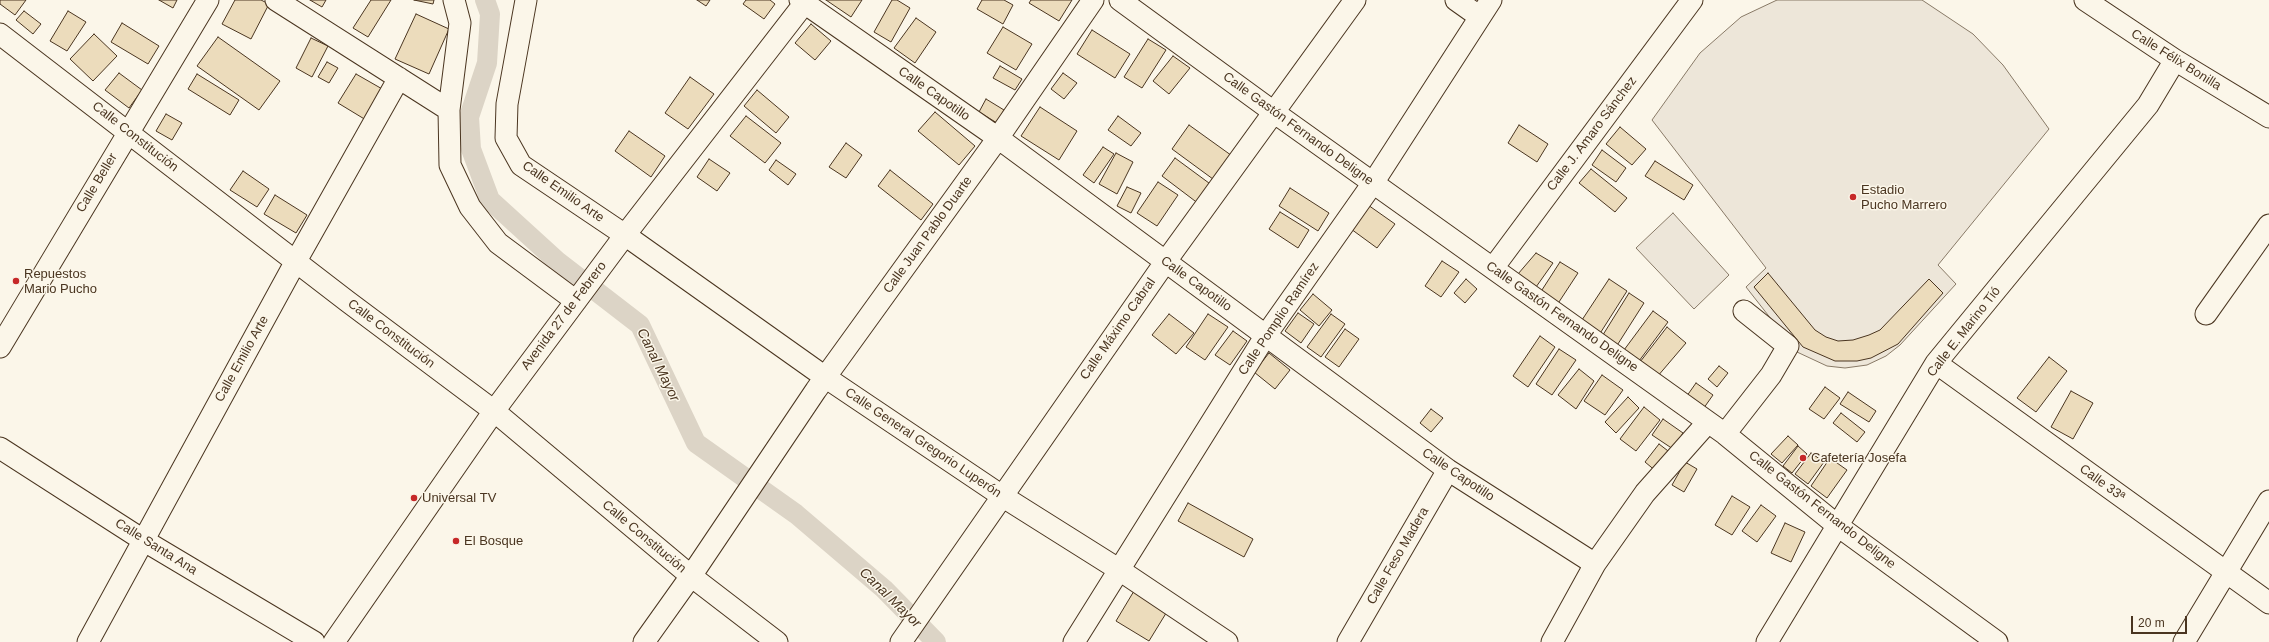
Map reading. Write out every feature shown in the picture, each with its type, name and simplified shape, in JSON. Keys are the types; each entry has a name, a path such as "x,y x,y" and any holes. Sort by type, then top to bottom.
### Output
{"street":[{"name":"Calle Beller","path":"0,347 128,131 208,0"},
{"path":"276,0 449,110"},
{"path":"454,0 460,23 449,110 450,165 470,207 498,243 578,298"},
{"name":"Calle Emilio Arte","path":"526,0 507,104 506,138 521,165 625,235"},
{"name":"Calle Juan Pablo Duarte","path":"691,576 825,377 998,138 1093,0"},
{"name":"Calle Gastón Fernando Deligne","path":"1120,0 1275,113 1725,434 1971,634 1997,642"},
{"name":"Calle Máximo Cabral","path":"904,638 1166,261 1275,113 1355,0"},
{"path":"1456,0 1485,8"},
{"name":"Calle J. Amaro Sánchez","path":"1493,268 1692,0"},
{"name":"Calle Félix Bonilla","path":"2085,0 2175,60 2269,118"},
{"name":"Avenida 27 de Febrero","path":"334,642 494,411 625,235 804,1"},
{"name":"Calle Capotillo","path":"804,1 998,138 1448,470 1595,564"},
{"name":"Calle Pomplio Ramírez","path":"1074,642 1118,569 1266,335 1373,183 1485,8"},
{"name":"Calle Constitución","path":"0,34 494,411 691,576 777,642"},
{"name":"Calle E. Marino Tió","path":"1767,642 1936,363 2148,105 2175,60"},
{"name":"Calle Emilio Arte","path":"88,642 296,261 400,78"},
{"path":"2206,314 2269,225"},
{"name":"Calle General Gregorio Luperón","path":"625,235 825,377 1002,496 1118,569 1227,642"},
{"path":"1725,434 1771,375 1788,346 1744,311"},
{"name":"Calle 33ª","path":"1936,363 2269,603"},
{"path":"1552,642 1595,564 1644,493 1708,422"},
{"name":"Calle Santa Ana","path":"0,448 143,540 314,642"},
{"name":"Calle Feso Madera","path":"1348,642 1448,470"},
{"path":"2184,642 2227,574 2269,501"},
{"path":"644,642 691,576"}],"shaded area":[{"name":"Estadio Pucho Marrero","path":"1777,0 1922,0 1973,34 2003,65 2049,129 1938,265 1956,284 1900,345 1886,356 1867,365 1845,368 1827,366 1797,352 1746,287 1766,268 1652,120 1700,53 1741,17"},
{"path":"1673,213 1729,275 1694,309 1636,248"}],"building":[{"path":"0,0 26,0 15,15 0,4"},
{"path":"159,0 177,0 173,8"},
{"path":"235,0 261,0 269,4 251,39 222,24"},
{"path":"310,0 326,0 322,7"},
{"path":"371,0 391,0 368,37 353,28"},
{"path":"414,0 434,0 433,4"},
{"path":"697,0 710,0 706,6"},
{"path":"746,0 770,0 775,4 764,19 743,4"},
{"path":"826,0 862,0 851,17"},
{"path":"892,0 897,0 910,8 891,42 874,32"},
{"path":"982,0 1004,0 1013,5 1003,24 977,9"},
{"path":"1031,0 1072,0 1059,21 1029,3"},
{"path":"24,11 41,24 33,34 16,20"},
{"path":"68,11 86,22 67,51 50,41"},
{"path":"416,14 449,29 429,74 395,59"},
{"path":"916,18 936,32 915,63 894,48"},
{"path":"122,23 159,46 148,64 111,42"},
{"path":"811,24 831,41 815,60 795,43"},
{"path":"1003,27 1032,44 1016,70 987,53"},
{"path":"1092,30 1130,54 1115,78 1077,54"},
{"path":"94,34 117,56 93,81 70,59"},
{"path":"218,37 280,81 259,110 197,66"},
{"path":"311,38 328,46 312,77 296,68"},
{"path":"1148,39 1166,50 1142,88 1124,77"},
{"path":"1173,56 1190,68 1169,94 1153,81"},
{"path":"327,62 338,68 329,83 318,77"},
{"path":"1000,66 1022,79 1015,90 993,78"},
{"path":"119,73 142,90 129,108 105,90"},
{"path":"1063,73 1077,83 1064,99 1051,89"},
{"path":"197,74 239,100 230,115 188,89"},
{"path":"356,74 384,90 366,120 338,103"},
{"path":"690,77 714,94 688,129 665,113"},
{"path":"757,90 789,117 776,133 744,106"},
{"path":"986,99 1004,110 997,123 979,112"},
{"path":"1040,107 1077,131 1059,160 1021,136"},
{"path":"935,112 975,146 959,165 918,131"},
{"path":"166,114 182,123 172,140 156,131"},
{"path":"746,116 781,143 765,163 730,136"},
{"path":"1118,116 1141,133 1131,146 1108,130"},
{"path":"1189,125 1235,158 1217,182 1172,149"},
{"path":"1519,125 1548,144 1537,162 1508,143"},
{"path":"1620,127 1646,149 1632,165 1606,144"},
{"path":"629,131 665,156 651,177 615,151"},
{"path":"846,143 862,155 846,178 829,167"},
{"path":"1103,147 1114,154 1094,183 1083,175"},
{"path":"1602,150 1626,168 1616,182 1592,165"},
{"path":"1116,153 1133,162 1117,194 1099,184"},
{"path":"1175,158 1213,186 1199,204 1162,176"},
{"path":"709,159 730,173 717,191 697,177"},
{"path":"776,160 796,174 788,185 769,170"},
{"path":"1655,161 1693,185 1684,200 1645,176"},
{"path":"1591,169 1627,198 1615,212 1579,183"},
{"path":"890,170 933,204 921,220 878,186"},
{"path":"243,171 269,189 257,207 230,190"},
{"path":"1158,182 1178,195 1157,226 1137,213"},
{"path":"1127,187 1141,193 1131,213 1117,206"},
{"path":"1290,188 1329,213 1318,231 1279,206"},
{"path":"275,195 307,215 296,233 264,214"},
{"path":"1368,205 1395,224 1377,248 1351,229"},
{"path":"1280,212 1309,230 1298,248 1269,229"},
{"path":"1536,253 1553,263 1536,287 1518,274"},
{"path":"1442,261 1459,272 1441,297 1425,286"},
{"path":"1560,262 1578,273 1557,305 1540,293"},
{"path":"1768,273 1815,330 1826,337 1838,341 1853,340 1880,330 1929,279 1943,293 1898,344 1871,358 1857,361 1835,361 1803,347 1754,287"},
{"path":"1466,279 1477,289 1465,303 1454,293"},
{"path":"1609,279 1627,291 1599,335 1580,323"},
{"path":"1629,293 1644,303 1616,347 1601,338"},
{"path":"1313,294 1332,310 1319,326 1300,310"},
{"path":"1653,311 1668,322 1639,361 1624,350"},
{"path":"1298,313 1314,324 1301,343 1285,331"},
{"path":"1169,314 1194,333 1176,354 1152,335"},
{"path":"1208,314 1228,327 1205,360 1186,347"},
{"path":"1331,314 1345,324 1321,357 1307,347"},
{"path":"1667,327 1686,343 1657,377 1640,362"},
{"path":"1345,329 1359,339 1339,367 1325,357"},
{"path":"1233,331 1247,341 1230,365 1215,355"},
{"path":"1540,336 1555,347 1528,387 1513,376"},
{"path":"1559,349 1576,360 1552,395 1536,384"},
{"path":"1269,353 1290,370 1275,389 1254,372"},
{"path":"2049,357 2067,371 2036,412 2017,398"},
{"path":"1719,366 1728,373 1717,387 1708,379"},
{"path":"1579,369 1594,381 1576,409 1558,395"},
{"path":"1602,375 1623,390 1605,415 1584,401"},
{"path":"1696,383 1713,395 1701,412 1684,400"},
{"path":"1825,387 1840,398 1824,419 1809,409"},
{"path":"2071,391 2093,403 2073,439 2051,427"},
{"path":"1848,392 1876,411 1869,422 1840,404"},
{"path":"1628,397 1639,408 1616,433 1605,422"},
{"path":"1644,407 1660,420 1636,451 1620,439"},
{"path":"1431,409 1443,418 1431,432 1420,423"},
{"path":"1841,413 1865,432 1857,442 1833,423"},
{"path":"1663,419 1683,433 1673,449 1652,435"},
{"path":"1788,436 1798,445 1782,463 1771,454"},
{"path":"1659,444 1672,454 1657,472 1645,462"},
{"path":"1798,446 1807,454 1792,473 1783,466"},
{"path":"1811,453 1824,462 1808,484 1795,474"},
{"path":"1830,458 1847,470 1827,498 1811,486"},
{"path":"1685,462 1697,469 1684,492 1672,485"},
{"path":"1732,496 1750,507 1732,535 1715,525"},
{"path":"1188,503 1253,539 1244,557 1178,521"},
{"path":"1761,505 1776,516 1757,542 1742,531"},
{"path":"1785,523 1805,532 1791,562 1771,553"},
{"path":"1134,591 1168,610 1149,641 1116,621"}],"waterway":[{"name":"Canal Mayor","path":"485,0 490,14 487,63 469,117 471,149 490,200 557,261 640,325 696,443 796,514 884,589 936,642"}],"place":[{"name":"Estadio Pucho Marrero","path":"1853,197"},
{"name":"Repuestos Mario Pucho","path":"16,281"},
{"name":"Cafetería Josefa","path":"1803,458"},
{"name":"Universal TV","path":"414,498"},
{"name":"El Bosque","path":"456,541"}]}
